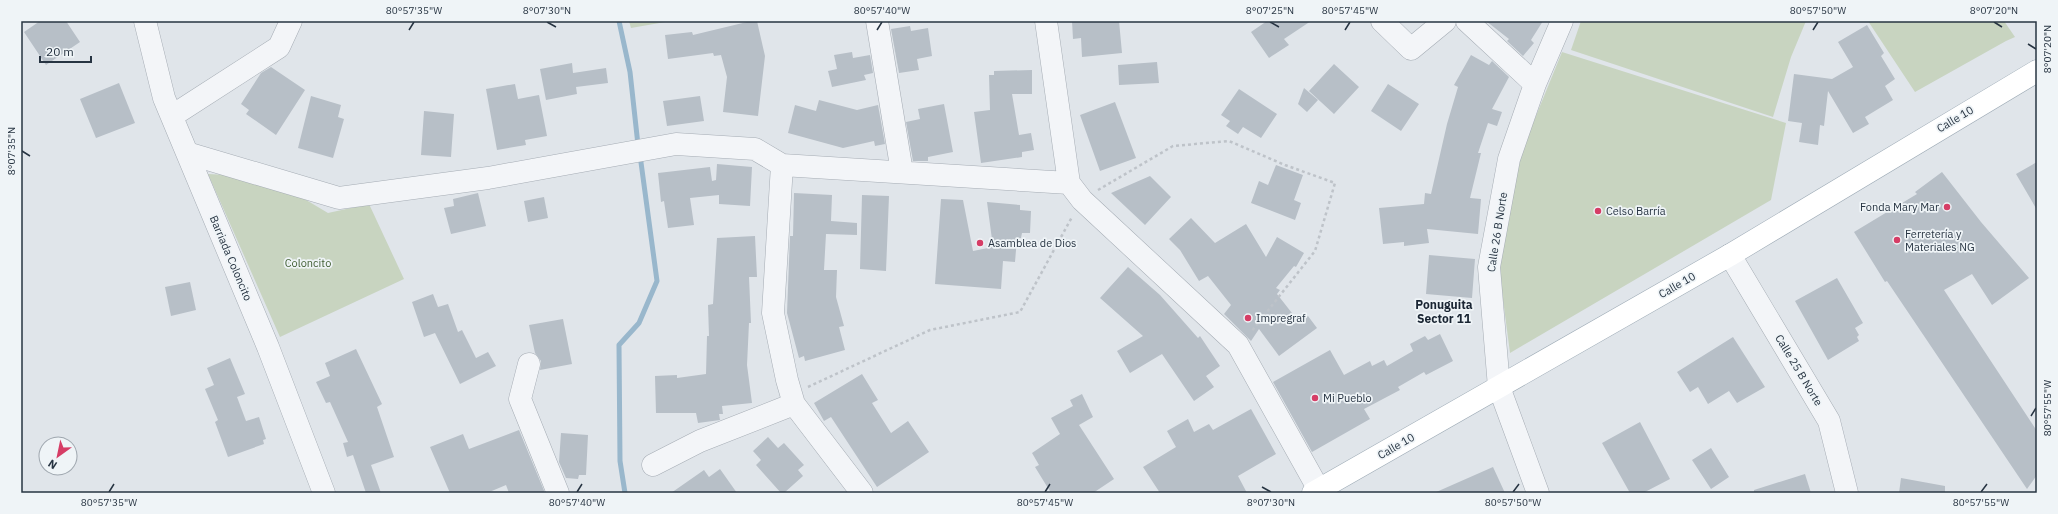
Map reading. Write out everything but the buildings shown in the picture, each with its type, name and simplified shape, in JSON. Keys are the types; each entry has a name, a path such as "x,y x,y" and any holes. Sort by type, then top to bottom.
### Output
{"main road":[{"name":"Calle 10","path":"1316,492 1730,255 2037,71"}],"street":[{"name":"Barriada Coloncito","path":"145,21 164,98 268,347 324,493"},
{"path":"172,116 279,47 291,21"},
{"path":"877,21 902,172"},
{"path":"1046,21 1076,191 1238,345 1316,492"},
{"path":"1382,21 1411,49 1445,21"},
{"path":"1467,21 1535,84"},
{"name":"Calle 26 B Norte","path":"1538,493 1499,387 1489,268 1509,159 1535,84 1562,21"},
{"path":"187,153 339,198 488,178 676,144 755,149 782,165 902,172 1076,191"},
{"path":"782,165 773,313 793,400 862,493"},
{"name":"Calle 25 B Norte","path":"1730,255 1830,420 1847,493"},
{"path":"529,364 520,399 558,493"},
{"path":"653,464 700,441 793,400"}],"path":[{"path":"793,400 930,330 1020,312 1076,191 1173,146 1229,141 1285,165 1335,183 1315,251 1256,326 1238,345"}],"green space":[{"path":"629,21 671,21 631,28"},
{"path":"1581,21 1806,21 1791,57 1773,117 1571,50"},
{"path":"1868,21 2004,21 2015,37 1915,92"},
{"path":"1562,52 1786,123 1771,200 1510,353 1497,254 1518,160"},
{"name":"Coloncito","path":"208,174 247,176 286,188 328,213 369,204 404,279 280,337"}],"waterway":[{"path":"619,21 630,72 638,145"},
{"path":"625,493 620,461 619,345 639,323 657,281 640,155"}],"place":[{"name":"Fonda Mary Mar","path":"1947,207"},
{"name":"Celso Barría","path":"1598,211"},
{"name":"Ferretería y Materiales NG","path":"1897,240"},
{"name":"Asamblea de Dios","path":"980,243"},
{"name":"Impregraf","path":"1248,318"},
{"name":"Mi Pueblo","path":"1315,398"}],"district":[{"name":"Ponuguita Sector 11","path":"1444,311"}]}
